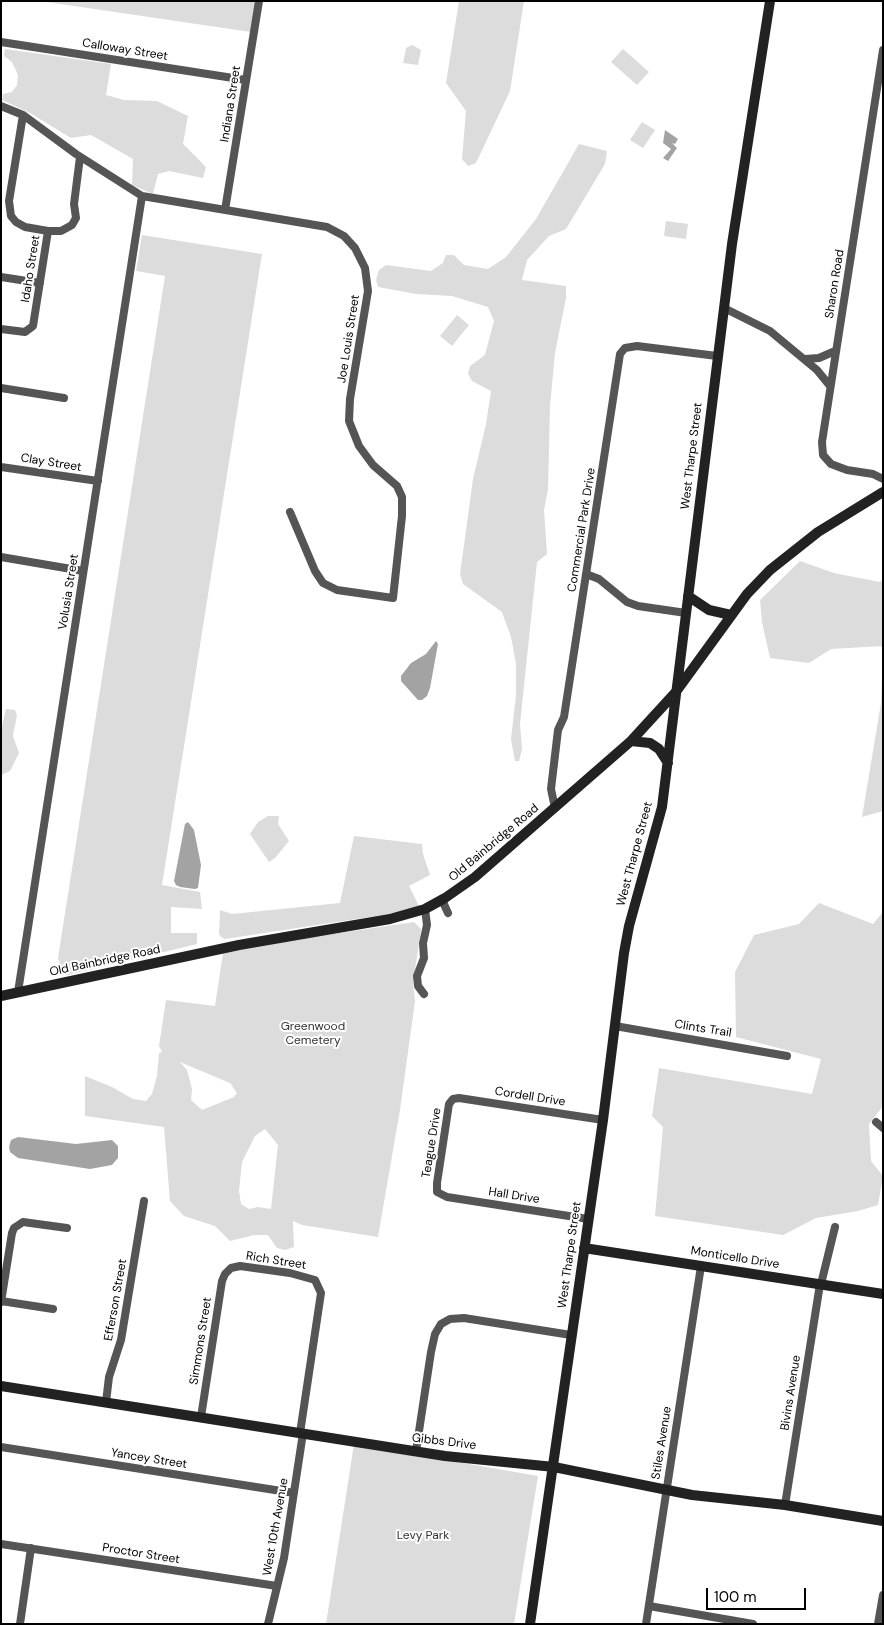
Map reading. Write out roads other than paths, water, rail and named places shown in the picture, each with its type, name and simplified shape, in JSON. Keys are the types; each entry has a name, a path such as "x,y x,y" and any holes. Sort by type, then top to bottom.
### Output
{"main road":[{"name":"West Tharpe Street","path":"530,1624 554,1467 629,926 656,832 668,763 717,356 770,1"},
{"name":"Old Bainbridge Road","path":"1,996 239,945 390,919 425,909 442,900 475,878 630,741 675,693 731,615 770,570 794,550 883,492"},
{"path":"688,596 708,610 731,615"},
{"path":"630,741 650,743 659,749 668,763"},
{"name":"Monticello Drive","path":"584,1248 883,1294"},
{"name":"Gibbs Drive","path":"1,1386 416,1451 554,1467 715,1499 785,1505 883,1521"}],"street":[{"name":"Indiana Street","path":"225,210 258,1"},
{"name":"Calloway Street","path":"1,42 246,80"},
{"name":"Sharon Road","path":"883,50 822,442 824,455 831,464 838,468 873,474 883,479"},
{"name":"Joe Louis Street","path":"1,106 23,115 80,157 142,196 327,226 351,242 363,262 368,292 350,399 350,421 358,446 374,465 397,486 402,497 402,516 393,598 338,590 323,583 315,571 290,512"},
{"name":"Idaho Street","path":"1,329 28,331 33,326 48,232 25,227 16,222 10,210 23,115"},
{"path":"48,232 61,230 72,224 76,218 74,204 80,157"},
{"name":"Volusia Street","path":"18,992 142,196"},
{"path":"1,277 40,283"},
{"path":"724,308 770,330 805,359 830,386"},
{"name":"Commercial Park Drive","path":"555,808 551,789 558,730 564,717 613,393 622,350 629,346 637,346 717,356"},
{"path":"805,359 819,358 836,351"},
{"path":"1,388 64,398"},
{"name":"Clay Street","path":"1,466 98,481"},
{"path":"1,557 83,570"},
{"path":"586,574 599,579 627,602 638,606 686,612"},
{"path":"442,900 448,913"},
{"path":"424,994 418,986 417,976 424,958 423,943 427,925 425,909"},
{"name":"Clints Trail","path":"614,1026 787,1056"},
{"name":"Cordell Drive","path":"453,1099 459,1098 603,1120"},
{"name":"Teague Drive","path":"438,1192 437,1183 449,1104 453,1099"},
{"path":"876,1122 883,1128"},
{"name":"Hall Drive","path":"438,1192 447,1197 588,1219"},
{"name":"Efferson Street","path":"106,1402 109,1377 121,1340 144,1201"},
{"path":"53,1309 1,1302 12,1233 14,1228 23,1222 67,1228"},
{"name":"Bivins Avenue","path":"785,1505 821,1284 835,1227"},
{"name":"Rich Street","path":"229,1271 240,1266 290,1273 309,1277 318,1284"},
{"name":"Stiles Avenue","path":"646,1624 701,1266"},
{"name":"Simmons Street","path":"201,1417 222,1281 229,1271"},
{"name":"West 10th Avenue","path":"268,1624 294,1493 320,1303 320,1288 318,1284"},
{"path":"416,1451 431,1352 435,1334 441,1324 450,1319 464,1318 572,1335"},
{"name":"Yancey Street","path":"1,1447 294,1493"},
{"name":"Proctor Street","path":"1,1544 277,1586"},
{"path":"20,1624 31,1548"},
{"path":"878,1624 883,1595"},
{"path":"648,1606 753,1624"}],"park label":[{"name":"Greenwood Cemetery","path":"313,1034"},
{"name":"Levy Park","path":"423,1536"}]}
